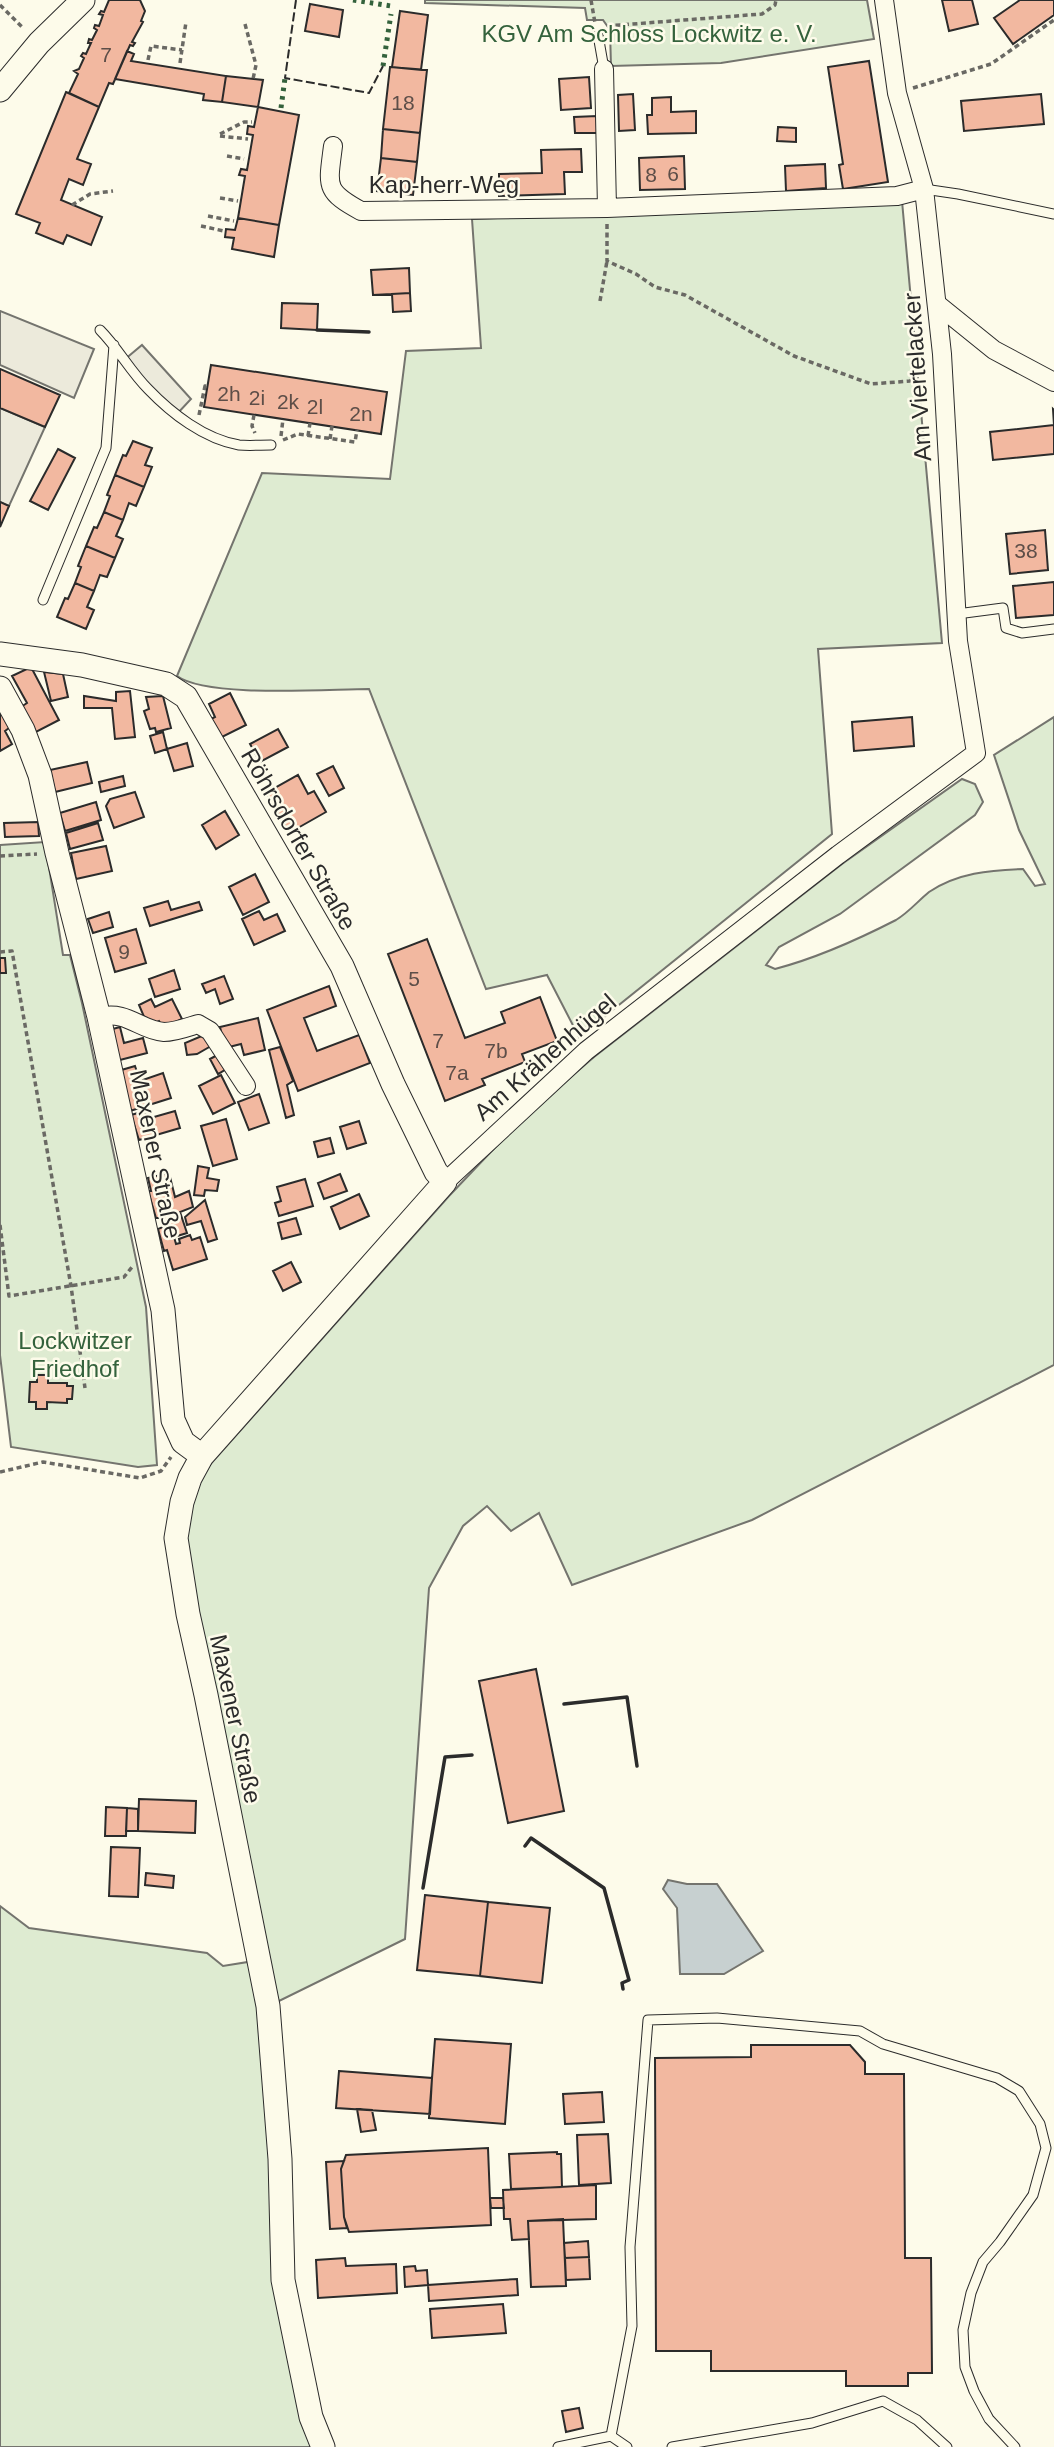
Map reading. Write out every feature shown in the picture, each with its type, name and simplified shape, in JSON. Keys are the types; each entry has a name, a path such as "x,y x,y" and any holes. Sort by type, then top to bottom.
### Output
{"street":[{"path":"0,90 39,43 83,0"},
{"name":"Am Viertelacker","path":"884,0 897,93 924,189 942,354 958,641 976,753"},
{"path":"604,69 607,208"},
{"name":"Kap-herr-Weg","path":"333,146 329,180 337,198 361,211 607,208 897,196 924,189"},
{"path":"937,304 994,350 1054,382"},
{"name":"Röhrsdorfer Straße","path":"0,654 82,665 166,684 186,697 342,966 393,1084 436,1172 445,1182"},
{"name":"Maxener Straße","path":"0,688 23,730 40,775 99,1017 163,1310 173,1420 183,1442"},
{"name":"Am Krähenhügel","path":"202,1456 445,1182 586,1051 838,855 976,753"},
{"path":"99,1017 111,1014 128,1017 165,1032 198,1024 210,1031 246,1086"},
{"path":"183,1442 202,1456"},
{"name":"Maxener Straße","path":"202,1456 190,1478 182,1502 176,1538 188,1614 268,2006 280,2160 283,2280 311,2417 323,2447"}],"lane":[{"path":"598,35 604,69"},
{"path":"924,189 1054,214"},
{"path":"100,330 147,388 176,415 212,436 238,444 271,445"},
{"path":"43,600 106,448 114,345"},
{"path":"957,614 1003,608 1006,628 1022,633 1054,629"},
{"path":"611,2436 632,2326 630,2247 648,2020 717,2018 860,2031 883,2044 997,2078 1020,2091 1031,2106 1040,2124 1046,2148 1040,2172 1033,2194 983,2262 971,2293 963,2330 965,2367 974,2391 989,2419 1015,2447"},
{"path":"672,2447 812,2423 883,2401 916,2420 947,2447"},
{"path":"558,2447 611,2436 627,2447"}],"path":[{"path":"591,0 598,35"},
{"path":"598,35 606,26 612,25 762,14 775,5 776,0"},
{"path":"0,5 39,43"},
{"path":"897,93 991,64 1054,20"},
{"path":"180,63 186,22"},
{"path":"245,24 256,65 253,79"},
{"path":"148,60 151,46 182,50"},
{"path":"248,139 220,135 244,122 252,122"},
{"path":"228,156 244,159"},
{"path":"72,205 90,194 113,191"},
{"path":"220,198 238,201"},
{"path":"600,301 607,261 607,208"},
{"path":"208,216 234,222"},
{"path":"201,226 224,231"},
{"path":"607,261 636,274 655,287 685,295 794,356 871,384 910,381 942,354"},
{"path":"197,427 205,386 208,387"},
{"path":"284,419 280,442 298,434 355,442 357,430"},
{"path":"308,436 310,423"},
{"path":"330,439 332,426"},
{"path":"0,856 57,853"},
{"path":"0,952 12,951 71,1286 85,1388"},
{"path":"0,1225 9,1296 124,1277 136,1261 152,1258"},
{"path":"0,1472 43,1462 140,1478 162,1471 183,1442"}],"green space":[{"name":"KGV Am Schloss Lockwitz e. V.","path":"425,0 867,0 874,39 721,63 611,66 610,30 603,20 587,20 585,8 425,3"},
{"path":"902,201 942,643 818,649 832,834 579,1037 547,975 486,989 369,689 240,690 192,683 177,676 262,473 390,479 406,351 481,348 472,219"},
{"path":"1054,717 1054,1365 752,1520 572,1585 539,1513 511,1531 487,1506 463,1526 429,1588 405,1939 277,2002 194,1604 186,1531 195,1493 207,1468 449,1196 523,1118 594,1057 842,864 962,779 975,784 983,802 975,815 840,914 779,947 766,965 775,969 806,960 852,941 896,920 929,892 962,877 1023,869 1035,886 1045,884 1019,830 994,755"},
{"name":"Lockwitzer Friedhof","path":"45,842 63,955 70,955 82,1003 146,1307 157,1465 138,1467 11,1447 0,1355 0,845"},
{"path":"0,1906 29,1928 207,1953 223,1966 248,1962 260,2006 311,2447 0,2447"}],"shaded area":[{"path":"0,311 94,349 74,398 0,365"},
{"path":"142,345 191,399 176,415 124,360"},
{"path":"0,408 45,427 9,506 0,502"},
{"path":"668,1880 687,1884 717,1884 763,1951 724,1974 680,1974 677,1908 663,1889"}],"building":[{"path":"109,0 140,0 145,11 141,21 143,22 132,42 135,43 130,45 113,84 109,83 99,107 69,93 78,74 74,71 79,69 84,58 81,56 86,54 91,43 88,43 89,39 92,40 97,30 95,25 99,26 103,15 99,14 104,12"},
{"path":"942,0 972,0 978,24 949,31"},
{"path":"1020,0 1054,0 1054,15 1013,44 994,18"},
{"path":"310,4 343,10 339,37 305,31"},
{"path":"400,11 428,15 421,70 392,67"},
{"path":"127,51 134,54 131,61 226,76 222,102 203,100 204,94 115,79"},
{"path":"869,61 888,182 843,189 839,165 843,164 828,67"},
{"path":"390,67 427,70 420,133 383,129"},
{"path":"226,76 263,80 258,107 222,102"},
{"path":"589,77 591,108 561,110 559,79"},
{"path":"66,92 99,107 77,159 91,164 83,185 69,179 61,200 102,217 91,245 67,235 63,244 36,233 40,223 16,214"},
{"path":"633,94 635,130 619,131 618,95"},
{"path":"1041,94 1044,124 964,131 961,101"},
{"path":"671,97 671,112 696,111 696,133 648,134 647,115 652,115 652,98"},
{"path":"258,107 299,115 279,225 238,218 245,176 239,175 241,169 247,170 253,135 247,134 248,126 254,127"},
{"path":"597,116 598,133 575,133 574,117"},
{"path":"778,127 796,128 796,142 777,141"},
{"path":"383,129 420,133 417,162 381,158"},
{"path":"581,149 582,172 564,172 565,194 499,196 499,174 542,173 541,150"},
{"path":"684,156 685,189 640,190 639,158"},
{"path":"381,158 417,162 413,195 377,191"},
{"path":"825,164 826,188 786,191 785,166"},
{"path":"238,218 279,225 274,257 232,249 234,238 225,237 226,229 235,230"},
{"path":"409,268 410,293 373,295 371,270"},
{"path":"410,293 411,311 393,312 392,294"},
{"path":"282,303 318,304 317,330 281,328"},
{"path":"211,365 387,392 381,434 204,407"},
{"path":"0,369 60,395 45,427 0,408"},
{"path":"1054,425 1054,454 993,460 990,432"},
{"path":"133,441 152,448 145,465 152,467 144,487 115,475 123,455 126,456"},
{"path":"58,449 75,458 48,510 30,501"},
{"path":"115,475 144,487 136,506 129,503 123,520 104,512"},
{"path":"0,502 9,506 0,527"},
{"path":"104,512 123,520 116,536 123,539 115,558 86,546"},
{"path":"1045,530 1048,570 1010,574 1006,534"},
{"path":"86,546 115,558 107,577 100,575 94,591 75,583"},
{"path":"1054,582 1054,615 1016,618 1013,586"},
{"path":"75,583 94,591 87,607 94,610 86,629 57,617"},
{"path":"31,667 59,720 34,733 21,707 27,703 12,676"},
{"path":"44,672 63,674 68,697 51,701"},
{"path":"130,691 135,737 115,739 112,708 84,708 84,696 116,701 116,692"},
{"path":"230,693 246,725 218,739 209,720 215,717 209,704"},
{"path":"163,696 171,728 156,732 155,728 150,729 144,711 149,709 146,697"},
{"path":"0,711 13,725 5,731 12,744 0,751"},
{"path":"912,717 914,746 854,751 852,722"},
{"path":"278,729 288,747 260,762 250,744"},
{"path":"163,732 167,749 155,753 150,736"},
{"path":"187,743 193,766 174,771 167,749"},
{"path":"87,762 92,783 55,792 50,770"},
{"path":"333,766 344,788 329,796 317,774"},
{"path":"298,775 308,794 314,791 326,812 289,833 266,793"},
{"path":"123,776 125,786 101,792 99,782"},
{"path":"135,792 144,817 114,828 106,806 110,799"},
{"path":"96,802 101,820 65,831 60,813"},
{"path":"225,811 239,835 216,849 202,825"},
{"path":"38,822 39,836 5,837 4,823"},
{"path":"98,823 103,840 70,849 66,833"},
{"path":"106,846 112,871 76,879 71,853"},
{"path":"255,874 269,902 243,915 229,887"},
{"path":"168,901 171,910 199,902 202,910 150,926 144,908"},
{"path":"259,911 264,920 277,914 285,931 254,945 242,919"},
{"path":"109,912 113,927 93,933 88,919"},
{"path":"136,929 146,963 115,972 105,938"},
{"path":"427,939 465,1038 505,1023 501,1012 540,997 557,1041 522,1054 525,1062 482,1079 485,1085 445,1101 388,954"},
{"path":"0,958 5,958 6,973 0,973"},
{"path":"174,970 180,989 155,997 149,979"},
{"path":"224,976 233,999 220,1004 215,989 206,993 202,984"},
{"path":"329,986 336,1006 304,1018 317,1051 359,1035 370,1063 298,1091 267,1010"},
{"path":"151,999 155,1007 172,999 182,1019 163,1028 159,1021 148,1026 139,1005"},
{"path":"258,1018 265,1050 244,1055 241,1044 225,1048 220,1027"},
{"path":"120,1027 124,1043 143,1038 147,1053 116,1061 109,1030"},
{"path":"204,1035 211,1046 197,1054 187,1055 185,1043"},
{"path":"280,1047 293,1081 287,1085 294,1115 286,1118 269,1050"},
{"path":"221,1053 228,1068 218,1074 210,1059"},
{"path":"135,1066 140,1081 163,1073 171,1098 130,1111 118,1071"},
{"path":"221,1075 235,1103 213,1114 199,1086"},
{"path":"259,1094 269,1123 249,1130 238,1102"},
{"path":"145,1111 147,1119 175,1111 180,1128 139,1140 131,1115"},
{"path":"226,1119 237,1159 213,1166 201,1126"},
{"path":"359,1121 366,1143 347,1149 340,1127"},
{"path":"330,1138 334,1153 318,1157 314,1142"},
{"path":"198,1166 209,1168 207,1178 219,1180 217,1191 205,1190 204,1196 194,1195"},
{"path":"169,1173 175,1197 189,1191 193,1207 180,1212 187,1233 174,1237 176,1244 180,1243 179,1239 190,1235 192,1240 200,1237 207,1259 173,1270 158,1229 163,1227 160,1218 156,1218 148,1191 151,1191 148,1178"},
{"path":"340,1174 347,1191 324,1199 318,1183"},
{"path":"305,1179 313,1206 279,1216 275,1203 281,1201 277,1187"},
{"path":"359,1194 369,1216 340,1229 331,1207"},
{"path":"205,1200 217,1239 208,1242 201,1221 187,1225 185,1217"},
{"path":"296,1218 301,1234 282,1239 278,1223"},
{"path":"291,1262 301,1282 283,1291 273,1271"},
{"path":"37,1375 48,1375 48,1383 67,1383 67,1386 73,1386 72,1399 67,1399 67,1403 47,1402 47,1409 36,1409 36,1402 29,1402 30,1382 37,1382"},
{"path":"536,1669 564,1811 508,1823 479,1681"},
{"path":"139,1799 196,1801 195,1833 138,1831"},
{"path":"106,1807 127,1808 126,1836 105,1836"},
{"path":"127,1808 138,1809 138,1831 126,1831"},
{"path":"111,1847 140,1848 138,1897 109,1896"},
{"path":"146,1873 174,1876 173,1888 145,1885"},
{"path":"425,1895 488,1902 480,1976 417,1970"},
{"path":"488,1902 550,1908 542,1983 480,1976"},
{"path":"435,2039 511,2044 505,2124 429,2118"},
{"path":"751,2045 850,2045 865,2062 865,2074 904,2074 905,2258 931,2258 932,2373 908,2373 908,2386 846,2386 846,2371 711,2371 711,2351 656,2351 655,2058 751,2057"},
{"path":"339,2071 432,2078 430,2114 336,2108"},
{"path":"602,2092 604,2122 565,2124 563,2094"},
{"path":"357,2109 372,2110 376,2130 361,2132"},
{"path":"608,2134 611,2183 579,2185 577,2135"},
{"path":"488,2148 491,2225 349,2232 344,2217 341,2169 346,2155"},
{"path":"509,2154 561,2154 562,2187 511,2189"},
{"path":"344,2161 341,2169 347,2228 330,2229 326,2162"},
{"path":"596,2185 596,2219 528,2221 529,2239 512,2240 510,2219 504,2219 503,2190"},
{"path":"490,2198 503,2198 504,2208 491,2208"},
{"path":"563,2219 566,2286 531,2287 528,2221"},
{"path":"588,2241 589,2257 565,2258 564,2243"},
{"path":"589,2257 590,2279 566,2280 565,2258"},
{"path":"345,2258 346,2266 396,2264 397,2293 318,2298 316,2260"},
{"path":"415,2266 416,2271 427,2270 428,2285 405,2287 404,2267"},
{"path":"517,2279 518,2295 429,2301 428,2285"},
{"path":"503,2304 506,2333 432,2338 430,2309"},
{"path":"579,2408 583,2428 566,2432 562,2411"}],"hedge":[{"path":"353,0 391,6"},
{"path":"383,66 391,14"},
{"path":"281,108 285,78"}],"fence":[{"path":"296,0 285,78 369,93 383,66"}],"wall":[{"path":"317,330 369,332"},
{"path":"564,1704 627,1697 637,1766"},
{"path":"423,1888 445,1757 472,1755"},
{"path":"525,1846 531,1838 604,1888 629,1980 622,1983 623,1989"}]}
